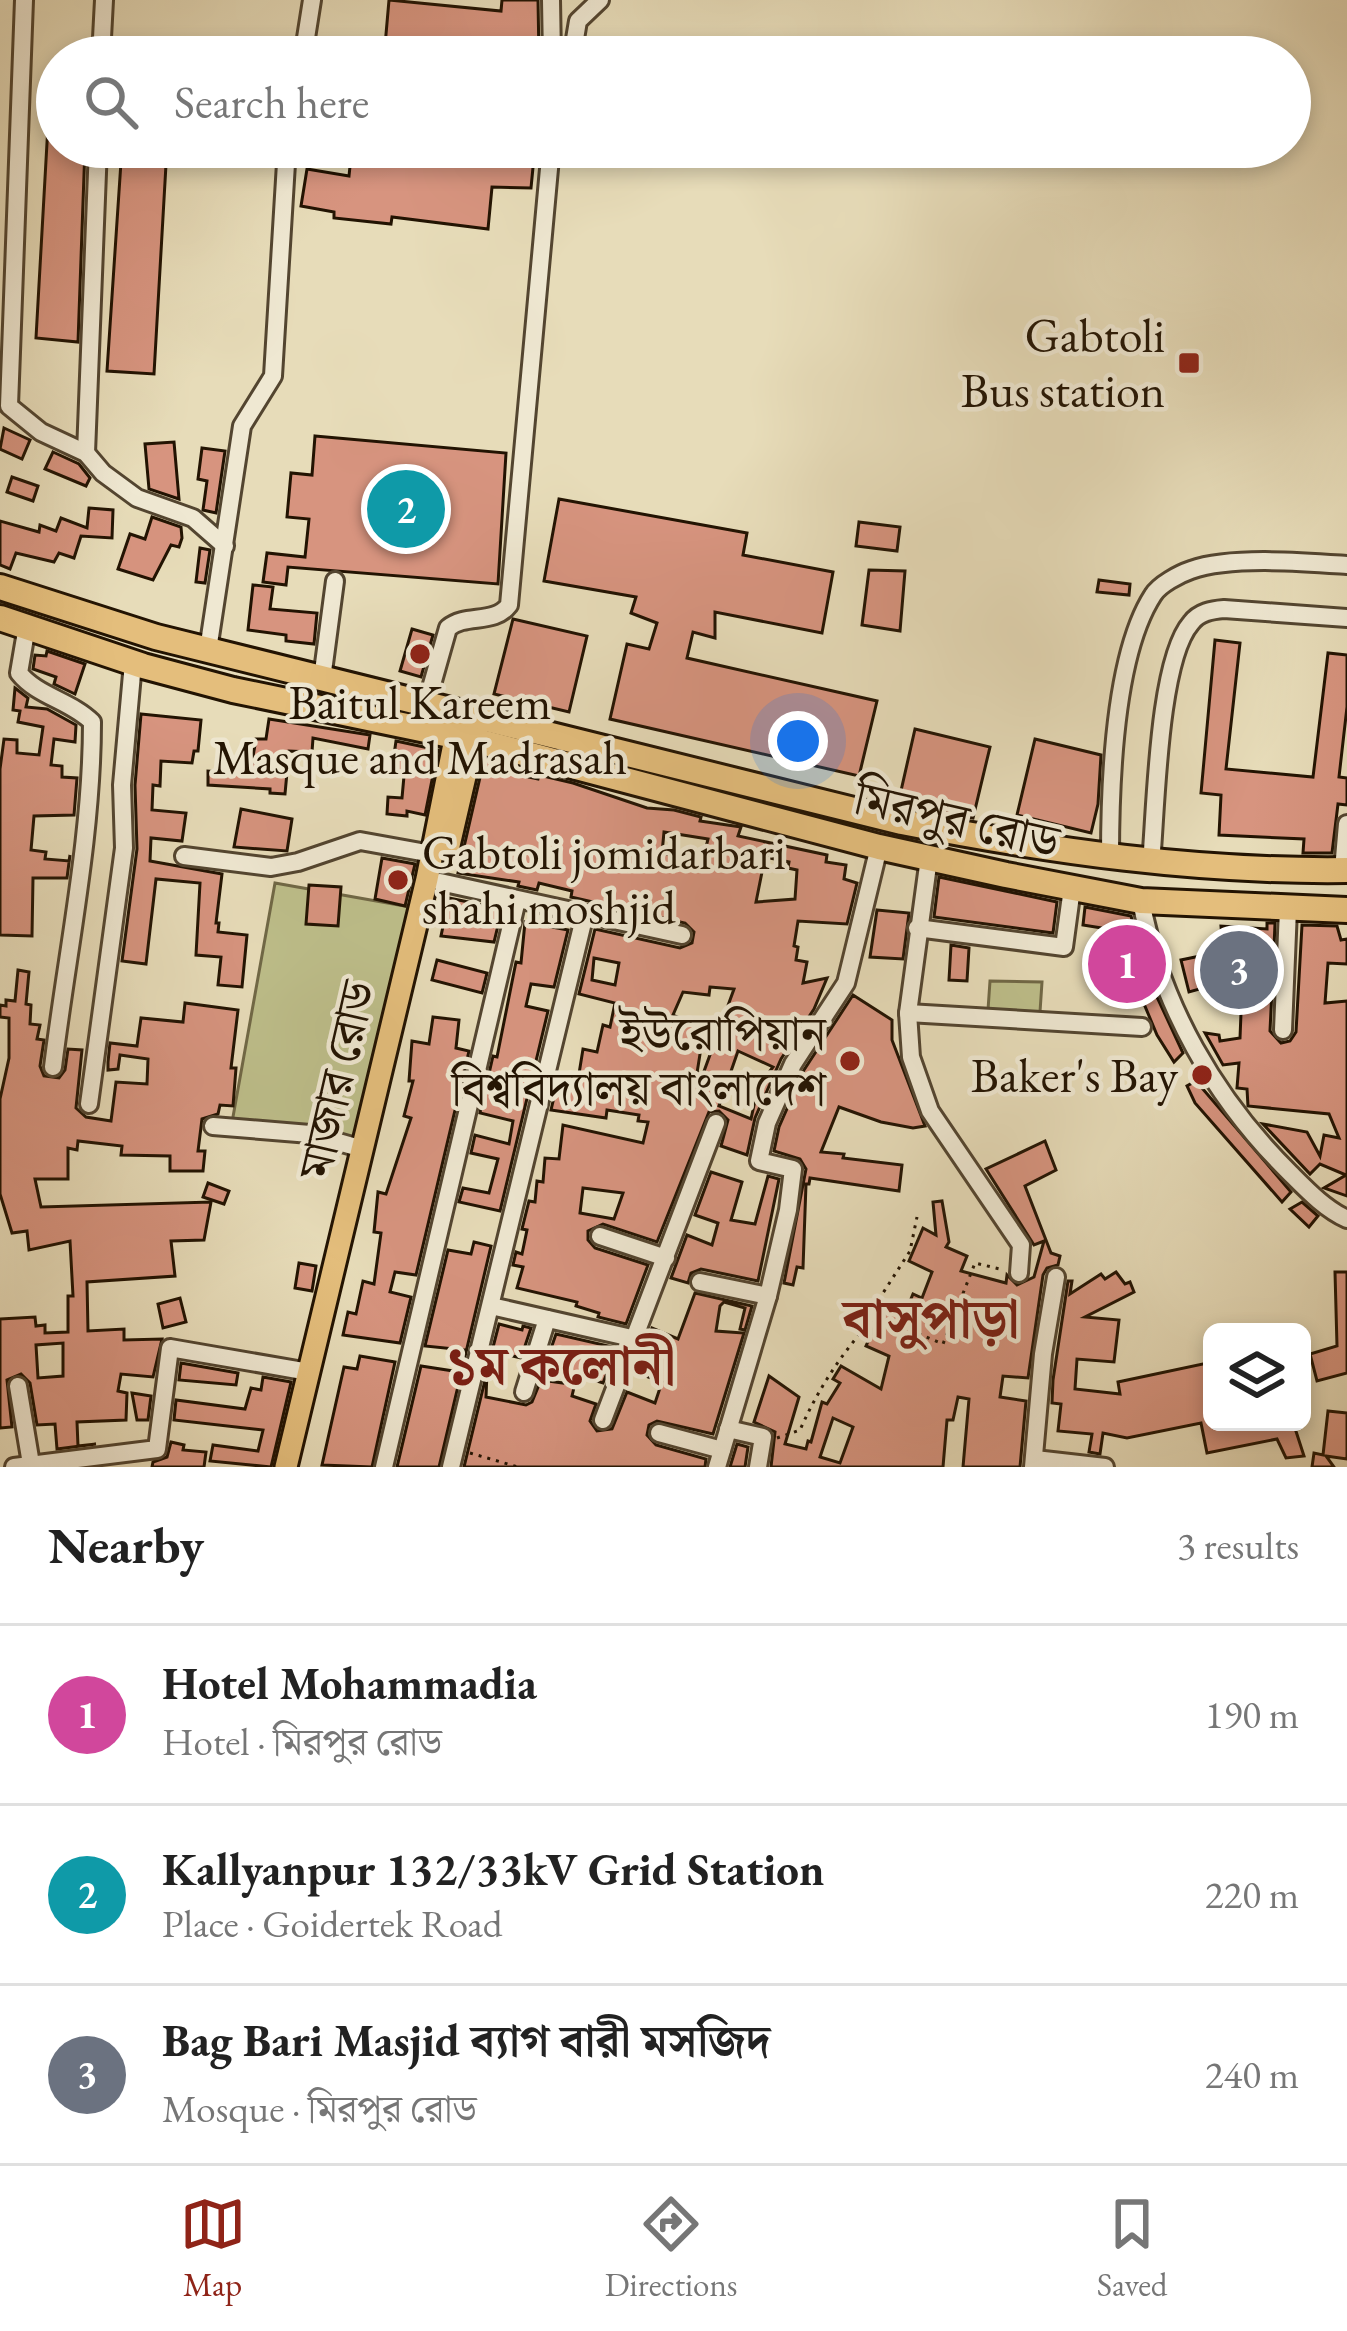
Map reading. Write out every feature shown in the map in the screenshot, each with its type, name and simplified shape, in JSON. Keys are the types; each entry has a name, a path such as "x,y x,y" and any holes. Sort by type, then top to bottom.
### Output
{"highway":[{"name":"মিরপুর রোড","path":"0,587 155,637 428,702 468,726 878,847 1141,902 1347,910"},
{"name":"মিরপুর রোড","path":"0,618 133,663 233,690 468,726 902,822 1151,862 1245,870 1345,870"}],"main road":[{"name":"মাজার রোড","path":"286,1467 432,854 468,726"},
{"name":"মাজার রোড","path":"300,1467 440,882 468,726"}],"street":[{"path":"24,0 8,406 41,432 86,453 137,498 193,518 225,546"},
{"path":"102,36 104,0"},
{"path":"306,36 312,0"},
{"path":"551,0 552,36"},
{"path":"576,36 578,21 600,0"},
{"path":"86,453 97,168"},
{"path":"208,650 242,427 273,376 286,168"},
{"path":"428,702 448,628 459,620 497,616 509,604 552,168"},
{"path":"1110,857 1124,675 1134,634 1155,590 1191,570 1293,561 1347,565"},
{"path":"322,680 335,580"},
{"path":"1151,862 1168,686 1178,644 1192,621 1208,611 1224,609 1347,618"},
{"path":"28,626 19,673 26,682 81,710 92,722 86,832 53,1066"},
{"path":"89,1104 124,848 122,785 133,663"},
{"path":"1345,870 1347,824"},
{"path":"184,856 272,867 360,841 432,854"},
{"path":"659,1433 720,1459 788,1210 793,1169 759,1161 767,1123 793,1064 846,983 878,847"},
{"path":"928,858 908,1013 911,1057 930,1111 1021,1245 1019,1273"},
{"path":"440,882 682,935"},
{"path":"917,928 1064,947 1072,888"},
{"path":"384,1467 517,900"},
{"path":"1141,902 1166,991 1212,1077 1261,1144 1323,1204 1347,1219"},
{"path":"1283,1030 1288,909"},
{"path":"454,1458 585,914"},
{"path":"908,1013 1142,1027"},
{"path":"604,1420 716,1123"},
{"path":"213,1126 310,1134 363,1149"},
{"path":"600,1236 666,1258"},
{"path":"1056,1277 1043,1354 1034,1463 1105,1467"},
{"path":"700,1282 768,1296"},
{"path":"491,1306 636,1339"},
{"path":"524,1392 547,1318"},
{"path":"18,1386 35,1465 157,1449 170,1348 309,1372"},
{"path":"728,1429 764,1438 758,1467"}],"path":[{"path":"876,1316 874,1307 910,1251 917,1217"},
{"path":"876,1316 943,1344 975,1263 1019,1273"},
{"path":"764,1438 800,1430 812,1402 856,1336 876,1316"},
{"path":"454,1458 518,1466"}],"green space":[{"path":"275,883 410,907 367,1152 231,1128"},
{"path":"990,981 1042,982 1040,1012 988,1010"}],"building":[{"path":"389,0 501,11 502,0 538,0 539,36 386,36"},
{"path":"46,168 84,168 78,342 36,338"},
{"path":"121,168 166,168 154,374 107,371"},
{"path":"350,168 533,168 531,188 492,187 488,229 392,217 391,224 334,218 334,212 301,206 307,169 349,176"},
{"path":"4,428 30,440 22,459 0,449"},
{"path":"315,436 506,453 498,584 288,567 286,585 263,582 267,553 305,557 309,519 287,517 291,473 312,475"},
{"path":"174,442 179,499 149,489 145,444"},
{"path":"202,448 225,451 216,513 203,510 207,481 198,479"},
{"path":"53,452 79,464 90,478 86,486 45,469"},
{"path":"12,477 38,486 33,501 7,492"},
{"path":"559,499 747,533 743,555 833,572 822,633 715,612 715,638 693,632 687,658 877,701 859,776 610,719 627,644 649,649 657,623 631,613 636,597 544,581"},
{"path":"89,508 113,510 112,538 81,536 74,558 59,553 54,562 16,553 10,569 0,565 0,521 39,532 40,525 56,531 61,518 87,528"},
{"path":"152,517 181,527 182,538 179,547 171,545 153,580 118,569 130,534 145,539"},
{"path":"859,522 900,527 897,551 856,546"},
{"path":"200,548 210,550 205,583 196,582"},
{"path":"869,570 905,571 900,631 862,625"},
{"path":"1099,580 1130,584 1129,595 1097,592"},
{"path":"253,585 273,587 270,609 317,613 314,644 248,630"},
{"path":"513,619 587,636 569,712 494,694"},
{"name":"Baitul Kareem Masque and Madrasah","path":"412,629 433,635 421,677 400,671"},
{"path":"1215,640 1240,643 1226,769 1313,777 1328,653 1347,655 1339,777 1347,778 1347,805 1338,804 1332,853 1303,853 1304,839 1219,835 1221,795 1201,793"},
{"path":"47,651 85,664 75,694 54,684 56,677 33,669 35,655 46,656"},
{"path":"15,688 28,698 26,707 47,709 76,725 75,742 54,739 51,765 62,766 62,777 77,778 74,815 34,816 31,850 46,852 45,859 69,861 70,855 67,878 33,878 32,936 0,935 4,739 17,740 17,753 39,755 43,727 18,722 20,711 13,710"},
{"path":"141,714 201,720 192,763 161,761 152,810 186,813 182,841 151,838 150,861 222,874 216,923 218,932 247,935 242,987 218,985 221,957 196,955 200,883 156,879 146,964 122,961 137,849 135,785"},
{"path":"269,719 370,735 368,749 313,738 312,752 289,751 285,794 208,785 208,771 250,774 256,739 266,739"},
{"path":"915,729 990,747 973,818 898,804"},
{"path":"1035,739 1101,755 1091,833 1017,815"},
{"path":"396,741 438,750 425,815 387,814 388,797 402,798 404,776 391,776"},
{"path":"484,760 510,767 509,773 573,783 647,808 741,827 738,836 827,855 826,862 846,865 844,879 857,883 847,924 798,921 794,946 798,947 796,960 807,962 803,983 827,978 814,1009 781,1059 755,1118 747,1155 721,1146 728,1120 719,1111 709,1112 657,1242 603,1224 588,1231 595,1248 648,1265 626,1324 598,1317 599,1313 576,1306 577,1302 517,1288 523,1267 513,1265 516,1252 522,1254 527,1230 522,1229 529,1201 535,1202 537,1181 543,1182 545,1158 559,1159 563,1125 643,1143 648,1122 638,1121 639,1115 607,1110 606,1118 551,1110 559,1076 578,1080 583,1049 597,1052 603,1025 610,1027 615,1003 579,994 595,929 680,948 692,943 694,932 685,923 571,897 572,891 539,883 537,890 518,886 519,882 458,873","holes":["664,832 708,839 701,867 671,863 672,855 662,853","765,857 789,862 788,868 797,870 795,899 756,902","594,958 619,963 615,985 592,980","710,987 734,989 703,1074 697,1073 704,1029 673,1015 683,992 709,995","738,1051 773,1067 758,1087 751,1119 719,1106","583,1188 623,1193 614,1219 580,1213"]},
{"path":"241,809 292,819 287,851 234,847"},
{"name":"Gabtoli jomidarbari shahi moshjid","path":"382,858 415,864 405,906 375,899"},
{"path":"939,877 1057,902 1053,933 934,917"},
{"path":"309,885 341,887 338,926 306,924"},
{"path":"449,898 502,909 494,942 441,936"},
{"path":"1085,907 1131,916 1150,982 1183,1053 1174,1062 1157,1035 1119,944 1106,943 1108,929 1083,925"},
{"path":"877,910 909,913 903,959 870,957"},
{"path":"525,922 568,930 554,987 531,984 526,1006 548,1011 500,1211 459,1202 463,1188 489,1193 498,1159 471,1153 475,1135 509,1144 513,1121 480,1113 516,962 521,963"},
{"path":"1267,923 1275,923 1274,948 1252,947 1254,989 1272,989 1270,1031 1281,1043 1290,1041 1296,1032 1302,925 1337,926 1341,940 1347,939 1347,964 1328,963 1325,1003 1347,1001 1347,1196 1324,1188 1346,1175 1320,1164 1310,1174 1263,1124 1307,1132 1320,1156 1324,1135 1339,1138 1329,1114 1248,1106 1247,1089 1237,1088 1239,1063 1223,1065 1205,1033 1219,1035 1220,1041 1240,1038 1242,988 1226,991 1221,926 1267,929"},
{"path":"951,945 969,948 967,981 949,980"},
{"path":"1200,956 1207,987 1189,992 1181,960"},
{"path":"437,960 487,973 482,993 432,980"},
{"path":"18,970 29,972 26,1004 31,1005 30,1024 40,1025 37,1039 44,1040 40,1066 44,1076 59,1078 68,1049 82,1050 76,1108 86,1117 111,1121 116,1082 147,1084 148,1059 120,1055 118,1069 108,1070 110,1043 137,1046 141,1018 183,1022 185,1003 238,1010 231,1068 236,1068 233,1106 220,1105 218,1114 202,1119 198,1151 205,1151 203,1171 170,1171 170,1156 121,1155 122,1146 78,1141 77,1150 68,1148 68,1179 35,1179 41,1207 211,1202 204,1240 171,1241 175,1276 87,1282 88,1331 124,1329 124,1340 162,1339 153,1377 121,1374 118,1391 127,1393 126,1420 77,1422 78,1446 96,1444 57,1449 55,1424 37,1425 30,1383 21,1374 7,1380 12,1427 0,1428 0,1319 35,1317 36,1326 45,1325 45,1333 68,1332 68,1296 73,1296 70,1241 29,1250 27,1231 12,1233 0,1194 0,1099 9,1058 9,1018 0,1017 0,1005 15,1001","holes":["63,1343 63,1376 38,1378 36,1345"]},
{"path":"853,995 892,1020 892,1040 925,1126 881,1122 839,1107 821,1152 902,1165 899,1191 810,1178 803,1268 797,1267 793,1285 784,1283 806,1169 800,1159 774,1151 779,1127 804,1070"},
{"path":"433,1017 459,1020 456,1048 469,1051 416,1275 395,1272 390,1292 411,1297 400,1343 343,1335 348,1312 356,1314 363,1281 374,1284 381,1233 374,1232 378,1192 386,1194 411,1118 404,1116 413,1081 409,1081 412,1041 429,1044"},
{"path":"1196,1081 1291,1192 1282,1202 1195,1103 1187,1086"},
{"path":"1045,1141 1056,1170 1025,1186 1051,1253 1060,1256 1058,1265 1047,1268 1043,1275 1028,1378 1003,1376 1000,1397 1026,1401 1020,1467 963,1467 969,1399 958,1397 953,1420 947,1420 943,1467 771,1467 775,1432 754,1422 769,1376 799,1397 785,1444 806,1449 822,1402 827,1404 840,1383 833,1379 841,1366 881,1389 889,1356 866,1346 883,1308 897,1314 913,1294 922,1298 932,1272 909,1261 923,1228 936,1235 933,1202 942,1201 946,1247 967,1256 961,1271 1006,1283 1007,1275 1017,1285 1034,1277 1044,1241 1034,1245 986,1169","holes":["833,1418 853,1427 840,1463 820,1457"]},
{"path":"711,1172 742,1182 731,1220 755,1224 768,1176 779,1179 758,1281 701,1269 691,1273 688,1283 671,1278 687,1235 712,1245 718,1223 695,1215"},
{"path":"208,1183 229,1191 224,1204 203,1197"},
{"path":"1302,1202 1318,1216 1309,1227 1290,1209"},
{"path":"474,1242 491,1246 439,1467 397,1467 421,1366 460,1372 465,1350 425,1346 448,1250 471,1254"},
{"path":"299,1263 316,1266 312,1291 295,1288"},
{"path":"1116,1272 1125,1284 1130,1282 1134,1292 1085,1317 1119,1320 1114,1362 1077,1359 1075,1389 1120,1394 1118,1382 1203,1364 1203,1431 1296,1431 1304,1456 1286,1458 1277,1439 1207,1453 1201,1423 1127,1438 1103,1433 1100,1454 1089,1452 1092,1434 1058,1431 1061,1404 1052,1403 1053,1380 1068,1281 1072,1281 1070,1294 1101,1274 1105,1279"},
{"path":"1335,1272 1347,1272 1347,1373 1317,1381 1311,1354 1337,1346"},
{"path":"695,1293 752,1306 745,1330 740,1329 745,1308 724,1302 720,1306 716,1331 744,1333 713,1434 657,1421 649,1425 647,1435 656,1445 706,1459 705,1467 464,1467 487,1372 486,1397 526,1405 532,1402 541,1380 563,1383 566,1372 545,1366 556,1334 617,1348 603,1383 577,1375 572,1396 596,1404 590,1421 597,1431 612,1429 627,1392 655,1403 662,1382 635,1372 652,1328 678,1339"},
{"path":"180,1298 186,1322 163,1328 158,1304"},
{"path":"499,1324 531,1328 521,1358 492,1351"},
{"path":"360,1356 395,1362 372,1467 322,1465 344,1367 357,1369"},
{"path":"181,1363 238,1373 236,1385 179,1380"},
{"path":"263,1377 291,1382 271,1467 210,1461 213,1445 258,1451 263,1430 174,1420 176,1400 245,1409 251,1388 261,1390"},
{"path":"132,1393 151,1396 148,1420 137,1420"},
{"path":"1328,1411 1347,1413 1347,1459 1326,1456 1334,1467 1312,1467 1314,1453 1323,1455"},
{"path":"171,1442 184,1445 183,1450 206,1452 204,1467 152,1467 153,1462 167,1457"},
{"path":"737,1444 748,1447 745,1467 730,1467"}],"place":[{"name":"Gabtoli Bus station","path":"1189,363"},
{"name":"Kallyanpur 132/33kV Grid Station","path":"406,509"},
{"name":"Baitul Kareem Masque and Madrasah","path":"420,654"},
{"name":"Gabtoli jomidarbari shahi moshjid","path":"398,880"},
{"name":"Hotel Mohammadia","path":"1127,964"},
{"name":"Bag Bari Masjid ব্যাগ বারী মসজিদ","path":"1239,970"},
{"name":"ইউরোপিয়ান বিশ্ববিদ্যালয় বাংলাদেশ","path":"850,1061"},
{"name":"Baker's Bay","path":"1202,1075"}],"district":[{"name":"বাসুপাড়া","path":"931,1318"},
{"name":"১ম কলোনী","path":"561,1365"}]}
